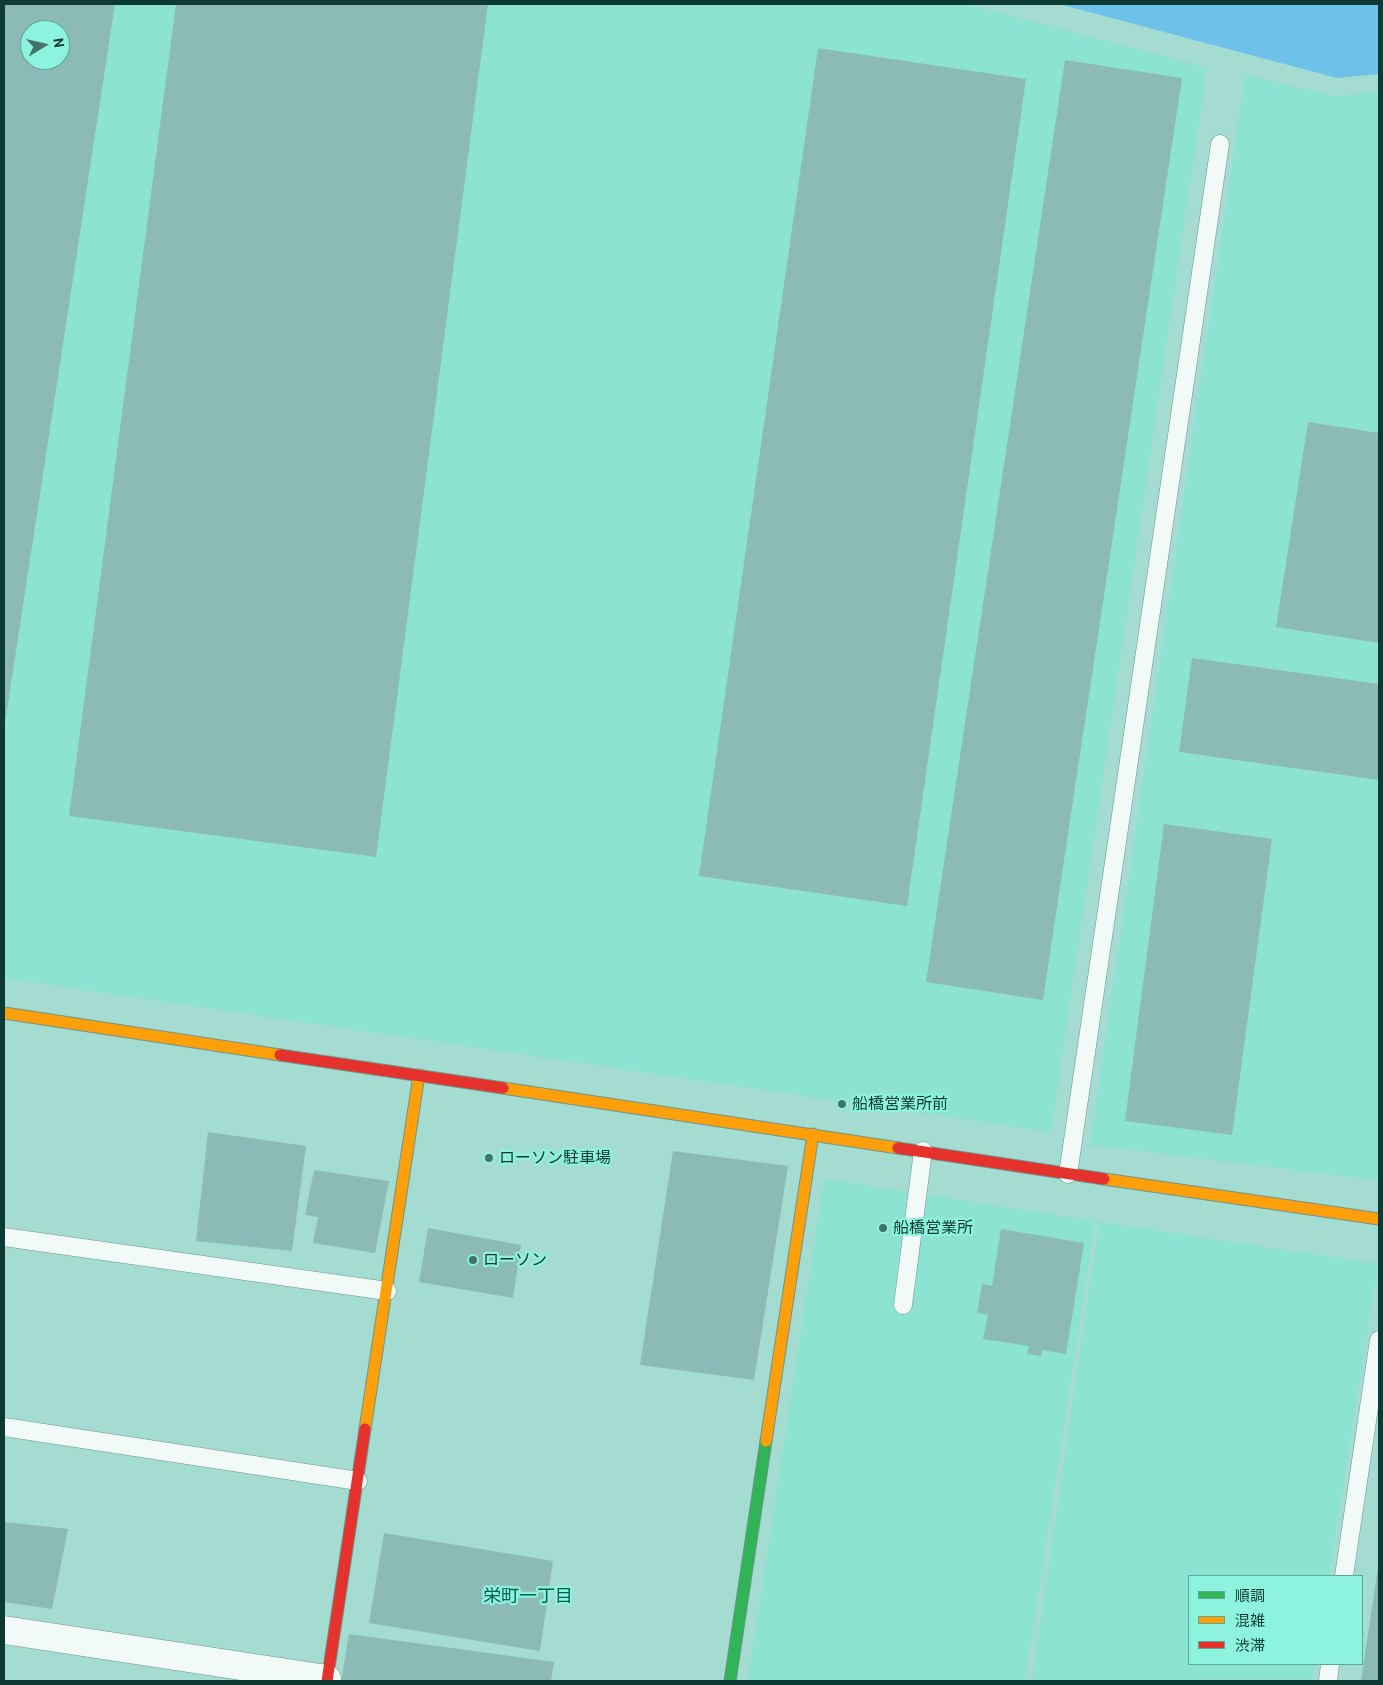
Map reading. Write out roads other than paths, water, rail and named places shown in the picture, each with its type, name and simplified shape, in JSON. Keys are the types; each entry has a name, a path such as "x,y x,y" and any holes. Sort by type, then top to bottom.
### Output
{"street":[{"path":"4,1013 1068,1174 1379,1219"},
{"path":"4,1630 327,1680 420,1075"},
{"path":"730,1681 813,1134"}],"lane":[{"path":"1068,1174 1220,144"},
{"path":"903,1305 923,1151"},
{"path":"4,1237 387,1291"},
{"path":"1344,1575 1379,1340"},
{"path":"4,1427 358,1481"},
{"path":"1328,1681 1330,1665"}],"water":[{"path":"1059,4 1379,4 1379,74 1337,78"}],"place":[{"name":"船橋営業所前","path":"842,1104"},
{"name":"ローソン駐車場","path":"489,1158"},
{"name":"船橋営業所","path":"883,1228"},
{"name":"ローソン","path":"473,1260"}],"district":[{"name":"栄町一丁目","path":"528,1596"}]}
